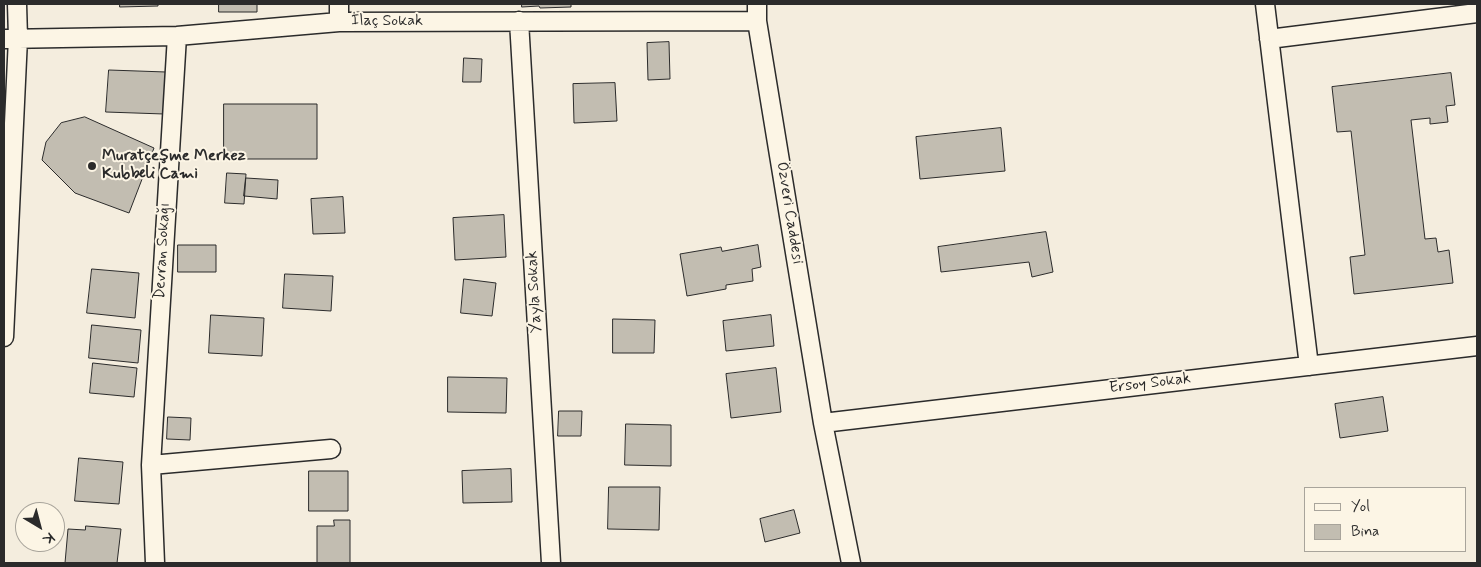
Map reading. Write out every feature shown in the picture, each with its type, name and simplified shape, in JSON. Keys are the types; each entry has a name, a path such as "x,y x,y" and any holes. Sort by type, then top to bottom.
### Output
{"street":[{"path":"4,337 11,38 17,4"},
{"path":"339,4 339,22"},
{"path":"1265,4 1309,366"},
{"name":"İlaç Sokak","path":"11,38 177,36 339,22 520,21 757,12"},
{"name":"Özveri Caddesi","path":"757,12 823,423 852,563"},
{"path":"1269,39 1477,13"},
{"name":"Yayla Sokak","path":"520,21 551,563"},
{"name":"Devran Sokağı","path":"155,563 150,465 177,36"},
{"name":"Ersoy Sokak","path":"823,423 1477,346"},
{"path":"150,465 332,449"}],"building":[{"path":"120,4 158,4 158,6 120,7"},
{"path":"219,4 257,4 257,12 219,12"},
{"path":"522,4 571,4 571,7 522,7"},
{"path":"669,42 670,79 648,80 647,43"},
{"path":"464,58 482,59 481,82 463,82"},
{"path":"109,70 166,72 164,114 106,112"},
{"path":"1451,73 1455,105 1446,106 1448,122 1430,124 1430,118 1411,120 1425,239 1436,238 1438,252 1449,250 1453,283 1354,294 1350,257 1365,255 1351,131 1337,132 1332,87"},
{"path":"615,83 617,121 574,123 573,84"},
{"path":"224,104 317,104 317,159 224,159"},
{"path":"85,117 154,148 129,213 75,193 42,160 46,142 61,123"},
{"path":"1001,128 1005,171 920,179 916,137"},
{"path":"227,173 246,174 244,204 225,203"},
{"path":"246,178 278,180 277,199 244,196"},
{"path":"343,197 345,233 313,234 311,199"},
{"path":"504,215 506,257 455,260 453,218"},
{"path":"1046,232 1053,272 1032,277 1029,262 941,272 938,247"},
{"path":"178,245 216,245 216,272 178,272"},
{"path":"758,245 761,267 752,269 753,281 726,285 726,289 687,296 680,254 721,247 722,251"},
{"path":"92,269 139,273 135,318 87,313"},
{"path":"285,274 333,276 331,311 283,308"},
{"path":"464,279 496,283 492,316 461,313"},
{"path":"211,315 264,318 262,356 209,353"},
{"path":"771,315 774,346 726,351 723,321"},
{"path":"613,319 655,320 654,353 613,353"},
{"path":"92,325 141,330 138,363 89,358"},
{"path":"93,363 137,368 134,397 90,393"},
{"path":"776,368 781,412 731,418 726,374"},
{"path":"448,377 507,378 506,413 448,412"},
{"path":"1383,397 1388,431 1340,438 1335,404"},
{"path":"559,411 582,411 581,436 558,436"},
{"path":"168,417 191,418 190,440 167,439"},
{"path":"626,424 671,425 671,466 625,465"},
{"path":"79,458 123,462 119,504 75,501"},
{"path":"511,469 512,502 463,503 462,471"},
{"path":"309,471 348,471 348,511 309,511"},
{"path":"609,487 660,487 659,530 608,529"},
{"path":"794,510 800,533 765,542 760,519"},
{"path":"334,520 350,520 350,563 317,563 317,526 334,526"},
{"path":"86,526 121,529 117,563 65,563 68,529 85,530"}],"place":[{"name":"Muratçeşme Merkez Kubbeli Cami","path":"92,166"}]}
